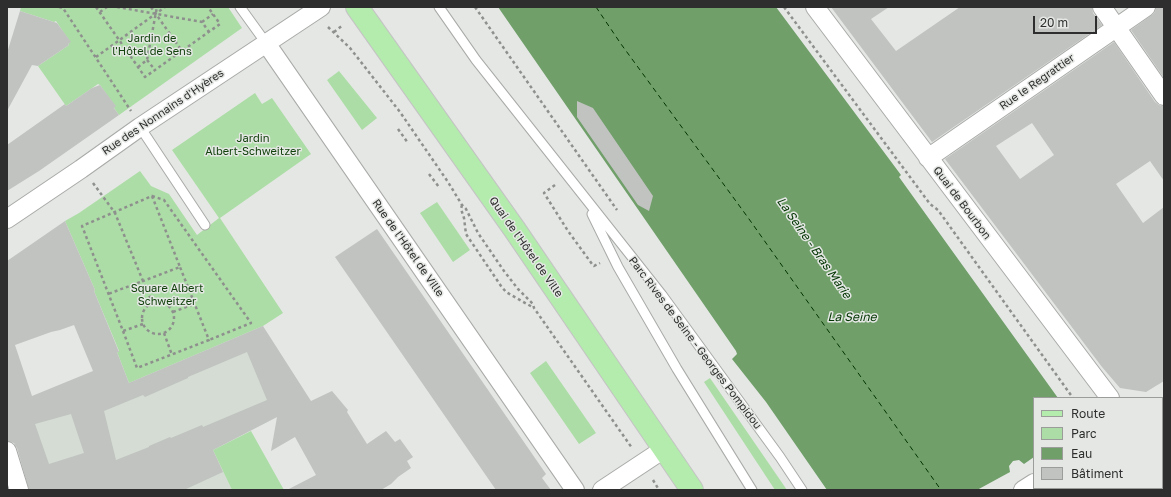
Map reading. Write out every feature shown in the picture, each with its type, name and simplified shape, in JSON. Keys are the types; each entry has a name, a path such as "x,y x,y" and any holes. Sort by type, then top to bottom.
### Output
{"main road":[{"name":"Quai de l'Hôtel de Ville","path":"357,7 515,230 692,490"}],"street":[{"name":"Quai de Bourbon","path":"815,7 1109,397"},
{"path":"1102,7 1164,96"},
{"name":"Rue le Regrattier","path":"928,158 1146,7"},
{"name":"Rue des Nonnains d'Hyères","path":"7,219 140,127 266,43 323,15"},
{"name":"Rue de l'Hôtel de Ville","path":"266,43 575,490"},
{"path":"602,490 664,449"},
{"path":"7,452 19,490"},
{"path":"1023,490 1033,484"}],"lane":[{"name":"Rue de l'Hôtel de Ville","path":"240,7 266,43"},
{"name":"Parc Rives de Seine - Georges Pompidou","path":"439,7 476,60 662,295 780,457 802,490"},
{"path":"140,127 205,225"},
{"name":"Parc Rives de Seine - Georges Pompidou","path":"584,198 618,267 677,368 752,490"}],"path":[{"path":"58,7 63,8 129,107 140,127"},
{"path":"96,7 145,77 220,24 208,7"},
{"path":"100,12 107,7"},
{"path":"117,7 202,22 209,32"},
{"path":"151,7 182,51"},
{"path":"138,67 147,60 157,7"},
{"path":"96,57 165,7"},
{"path":"784,7 930,204 938,210 1072,397"},
{"path":"202,22 213,14"},
{"path":"323,15 400,112 466,209 478,233 504,271 518,289 533,304 534,308 634,451"},
{"path":"147,60 155,70"},
{"path":"398,129 408,143"},
{"path":"429,174 439,187"},
{"path":"152,196 209,340"},
{"path":"152,196 164,200 251,323 137,368 82,226 152,196"},
{"path":"546,196 570,234 592,264"},
{"path":"105,200 115,213 152,302"},
{"path":"462,205 461,210 464,218 466,234 501,286 506,292 534,308"},
{"path":"108,294 180,267"},
{"path":"157,301 166,304 173,312 174,318 172,325 168,331 164,333 155,334 147,330 143,324 143,310 152,302 157,301"},
{"path":"173,312 194,304"},
{"path":"123,331 143,324"},
{"path":"164,333 172,354"},
{"path":"650,475 659,490"}],"shaded area":[{"path":"263,326 283,414 213,450 232,490 31,490 12,425 129,383"}],"green space":[{"name":"Jardin de l'Hôtel de Sens","path":"21,7 228,7 242,28 119,115 114,108 115,106 98,84 66,106 38,66 69,45 68,44 70,42 56,21 54,22 20,11"},
{"path":"339,71 377,118 362,130 327,80"},
{"name":"Square Albert Schweitzer","path":"255,93 262,104 272,98 311,154 220,218 283,313 263,326 129,383 117,352 119,351 94,291 95,290 65,221 140,171 151,186 169,194 197,235 219,218 172,150"},
{"path":"437,202 470,250 453,262 420,213"},
{"path":"546,361 596,433 579,444 530,373"},
{"path":"710,378 787,490 775,490 704,382"},
{"path":"251,431 284,490 232,490 213,450"}],"water":[{"name":"La Seine","path":"498,7 776,7 901,175 899,177 1057,397 1033,397 1033,489 1128,490 827,490 766,402 732,359 737,354"}],"pier":[{"path":"1033,458 1033,489 1080,489 977,490 1010,472 1009,466 1013,461 1019,460 1024,464"}],"building":[{"path":"831,7 889,7 871,19 896,51 960,7 1092,7 1093,13 1102,25 932,142"},
{"path":"1156,7 1164,7 1164,78 1131,30 1152,15 1155,12"},
{"path":"20,11 57,23 71,42 68,44 69,45 38,66 32,65 7,111 7,53"},
{"path":"1114,42 1155,102 1164,106 1164,181 1150,161 1116,184 1143,223 1164,207 1164,381 1146,392 1120,388 1102,367 945,159","holes":["1032,123 1054,155 1020,179 996,146"]},
{"path":"100,85 116,106 114,108 119,115 39,171 7,191 7,145 65,104 66,106 92,88"},
{"path":"577,101 593,108 653,196 649,211 638,205 577,117"},
{"path":"65,221 95,290 94,291 119,352 117,352 129,383 263,326 311,401 332,391 348,410 347,412 367,444 386,431 395,442 400,439 413,457 407,461 411,468 381,490 287,490 316,475 295,437 271,451 277,417 213,450 223,472 184,490 29,490 17,448 14,443 7,441 7,261","holes":["74,325 93,371 32,396 15,345","247,352 267,400 203,427 202,425 171,438 170,437 116,460 104,411 143,395 145,397","71,414 84,453 49,464 35,424"]},
{"path":"377,229 546,474 542,478 551,490 496,490 335,257"}],"ferry route":[{"path":"596,7 621,44 749,219 941,490"}],"park label":[{"name":"Jardin Albert-Schweitzer","path":"253,145"}],"water label":[{"name":"La Seine - Bras Marie","path":"814,248"}]}
